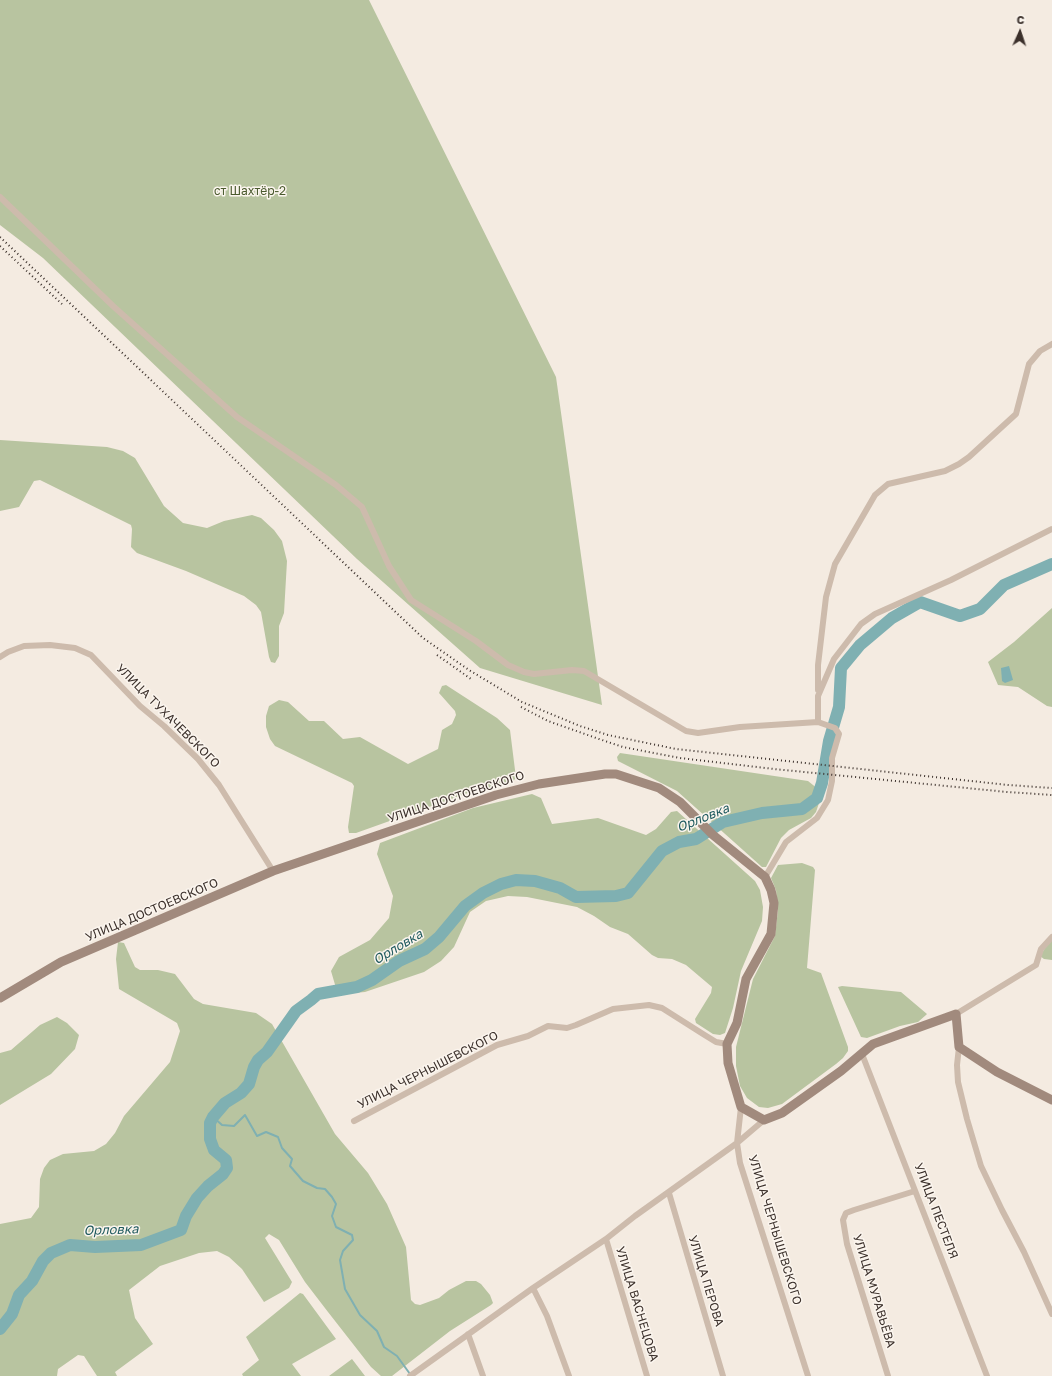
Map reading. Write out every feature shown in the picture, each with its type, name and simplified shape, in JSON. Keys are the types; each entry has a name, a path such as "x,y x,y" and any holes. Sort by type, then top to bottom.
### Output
{"main road":[{"name":"УЛИЦА ДОСТОЕВСКОГО","path":"0,998 61,962 113,938 273,872 496,795 539,784 605,774 627,777 659,788 680,802 713,835 764,877 771,890 774,903 771,934 746,978 737,1024 727,1044"},
{"path":"741,1107 764,1120 782,1113 841,1071 873,1044 956,1014 959,1048 997,1072 1052,1100"},
{"name":"УЛИЦА ЧЕРНЫШЕВСКОГО","path":"727,1044 728,1063 741,1107"}],"street":[{"path":"0,197 113,306 237,417 336,485 362,507 389,566 411,600 476,641 508,665 524,672 534,674 572,670 584,671 686,731 698,733 740,727 818,722 832,727 839,734 832,758 832,781 828,800 817,818 786,842 764,877"},
{"path":"818,722 818,665 826,597 835,564 874,495 888,484 945,471 969,457 1016,414 1029,364 1040,351 1052,344"},
{"path":"818,696 834,659 861,624 875,614 951,580 1052,529"},
{"name":"УЛИЦА ТУХАЧЕВСКОГО","path":"0,657 8,652 24,646 50,645 75,648 91,655 140,706 164,726 193,754 219,785 273,872"},
{"path":"956,1014 1036,965 1041,949 1052,938"},
{"name":"УЛИЦА ЧЕРНЫШЕВСКОГО","path":"354,1122 497,1045 528,1036 548,1026 567,1028 613,1009 649,1005 662,1008 716,1042 727,1044"},
{"path":"959,1048 957,1065 958,1082 981,1166 1024,1252 1052,1314"},
{"name":"УЛИЦА ПЕСТЕЛЯ","path":"862,1054 987,1376"},
{"name":"УЛИЦА ЧЕРНЫШЕВСКОГО","path":"741,1107 737,1143 740,1163 808,1376"},
{"path":"410,1376 533,1288 606,1239 634,1216 669,1193 737,1143 764,1120"},
{"name":"УЛИЦА МУРАВЬЁВА","path":"888,1376 847,1244 843,1220 846,1213 915,1191"},
{"name":"УЛИЦА ПЕРОВА","path":"669,1193 723,1376"},
{"name":"УЛИЦА ВАСНЕЦОВА","path":"606,1239 647,1376"},
{"path":"533,1288 547,1316 569,1376"},
{"path":"468,1334 482,1376"}],"green space":[{"name":"ст Шахтёр-2","path":"0,0 369,0 556,377 602,705 480,668 357,559 43,258 0,225"},
{"path":"0,440 107,447 123,451 135,458 164,506 183,523 207,528 224,521 252,515 261,518 274,530 282,541 287,561 284,613 279,626 279,656 275,663 271,662 269,657 261,612 256,605 244,596 186,571 137,553 131,547 131,525 40,480 34,481 19,507 0,511"},
{"path":"1052,608 1052,707 1047,706 1018,687 998,685 988,662 1014,642"},
{"path":"446,685 497,718 510,730 516,778 511,783 468,793 356,833 349,833 348,827 354,786 352,783 275,746 270,739 266,727 266,716 269,706 279,700 288,702 309,721 324,721 343,739 360,737 408,764 438,749 442,730 452,724 456,715 455,711 439,693 442,686"},
{"path":"620,753 808,781 818,789 819,803 816,812 811,818 789,830 781,838 766,867 762,867 677,791 618,761 617,757"},
{"path":"532,794 541,798 552,824 598,818 646,835 656,829 671,812 677,811 755,881 760,890 763,907 762,921 741,971 733,1008 725,1033 720,1035 713,1034 696,1023 695,1019 711,993 712,987 686,965 672,959 658,958 652,955 628,934 610,927 577,907 527,897 508,896 486,901 470,912 454,947 441,961 424,972 365,992 343,994 336,988 331,971 339,957 370,940 389,918 393,896 377,854 380,843 473,808"},
{"path":"802,863 813,867 815,870 807,968 821,973 848,1047 848,1051 836,1064 782,1104 768,1108 759,1107 747,1098 740,1086 736,1066 736,1047 753,979 775,936 778,910 776,890 771,878 778,865"},
{"path":"1052,937 1052,960 1044,959 1040,956"},
{"path":"118,942 124,943 135,967 140,970 158,970 175,974 194,999 203,1004 256,1013 272,1024 335,1134 368,1173 387,1204 406,1247 411,1300 415,1304 420,1305 439,1298 449,1290 466,1281 476,1281 481,1284 490,1295 493,1303 450,1331 392,1376 381,1376 371,1367 305,1282 279,1240 269,1234 265,1238 292,1282 289,1288 264,1302 242,1269 229,1257 217,1251 199,1253 160,1266 129,1290 135,1318 153,1344 115,1372 117,1376 97,1376 84,1356 78,1355 58,1369 57,1376 0,1376 0,1224 31,1218 39,1207 40,1179 44,1168 50,1160 63,1154 94,1151 106,1144 115,1133 124,1116 170,1062 180,1031 177,1023 119,989 116,959"},
{"path":"842,986 901,992 927,1014 918,1022 900,1026 867,1038 861,1037 838,987"},
{"path":"57,1017 67,1023 79,1035 75,1049 51,1074 0,1105 0,1053 11,1050 40,1025"},
{"path":"300,1293 303,1294 336,1339 292,1364 301,1376 243,1376 242,1374 259,1360 246,1337"},
{"path":"352,1359 365,1376 329,1376"}],"water":[{"path":"1009,666 1013,680 1005,683 1002,681 1001,668"}],"waterway":[{"name":"Орловка","path":"0,1329 12,1314 19,1295 32,1281 43,1261 51,1253 70,1245 95,1247 141,1245 181,1230 186,1216 197,1198 208,1186 223,1174 227,1168 226,1160 214,1150 210,1139 210,1123 213,1117 225,1103 241,1093 249,1084 254,1067 258,1060 267,1052 296,1011 318,994 357,987 372,980 399,961 425,949 439,937 465,906 483,893 501,884 516,880 535,881 560,888 576,897 616,896 628,893 662,851 679,842 696,839 723,822 762,813 802,809 817,798 822,783 829,741 839,707 841,668 860,645 892,618 920,602 960,616 980,609 1004,585 1052,564"},
{"path":"213,1117 222,1125 234,1126 245,1115 257,1136 266,1132 278,1137 282,1148 292,1159 290,1166 303,1181 317,1188 325,1189 332,1197 336,1204 332,1216 336,1227 352,1235 353,1240 343,1251 340,1260 345,1289 360,1315 377,1331 384,1347 397,1356 410,1374"}],"railway":[{"path":"0,237 423,638 469,670 522,702 580,726 608,735 676,749 1008,785 1052,788"},
{"path":"0,246 63,305"},
{"path":"437,655 471,679"},
{"path":"521,707 548,721 623,747 680,758 774,769 1007,792 1052,795"}]}
